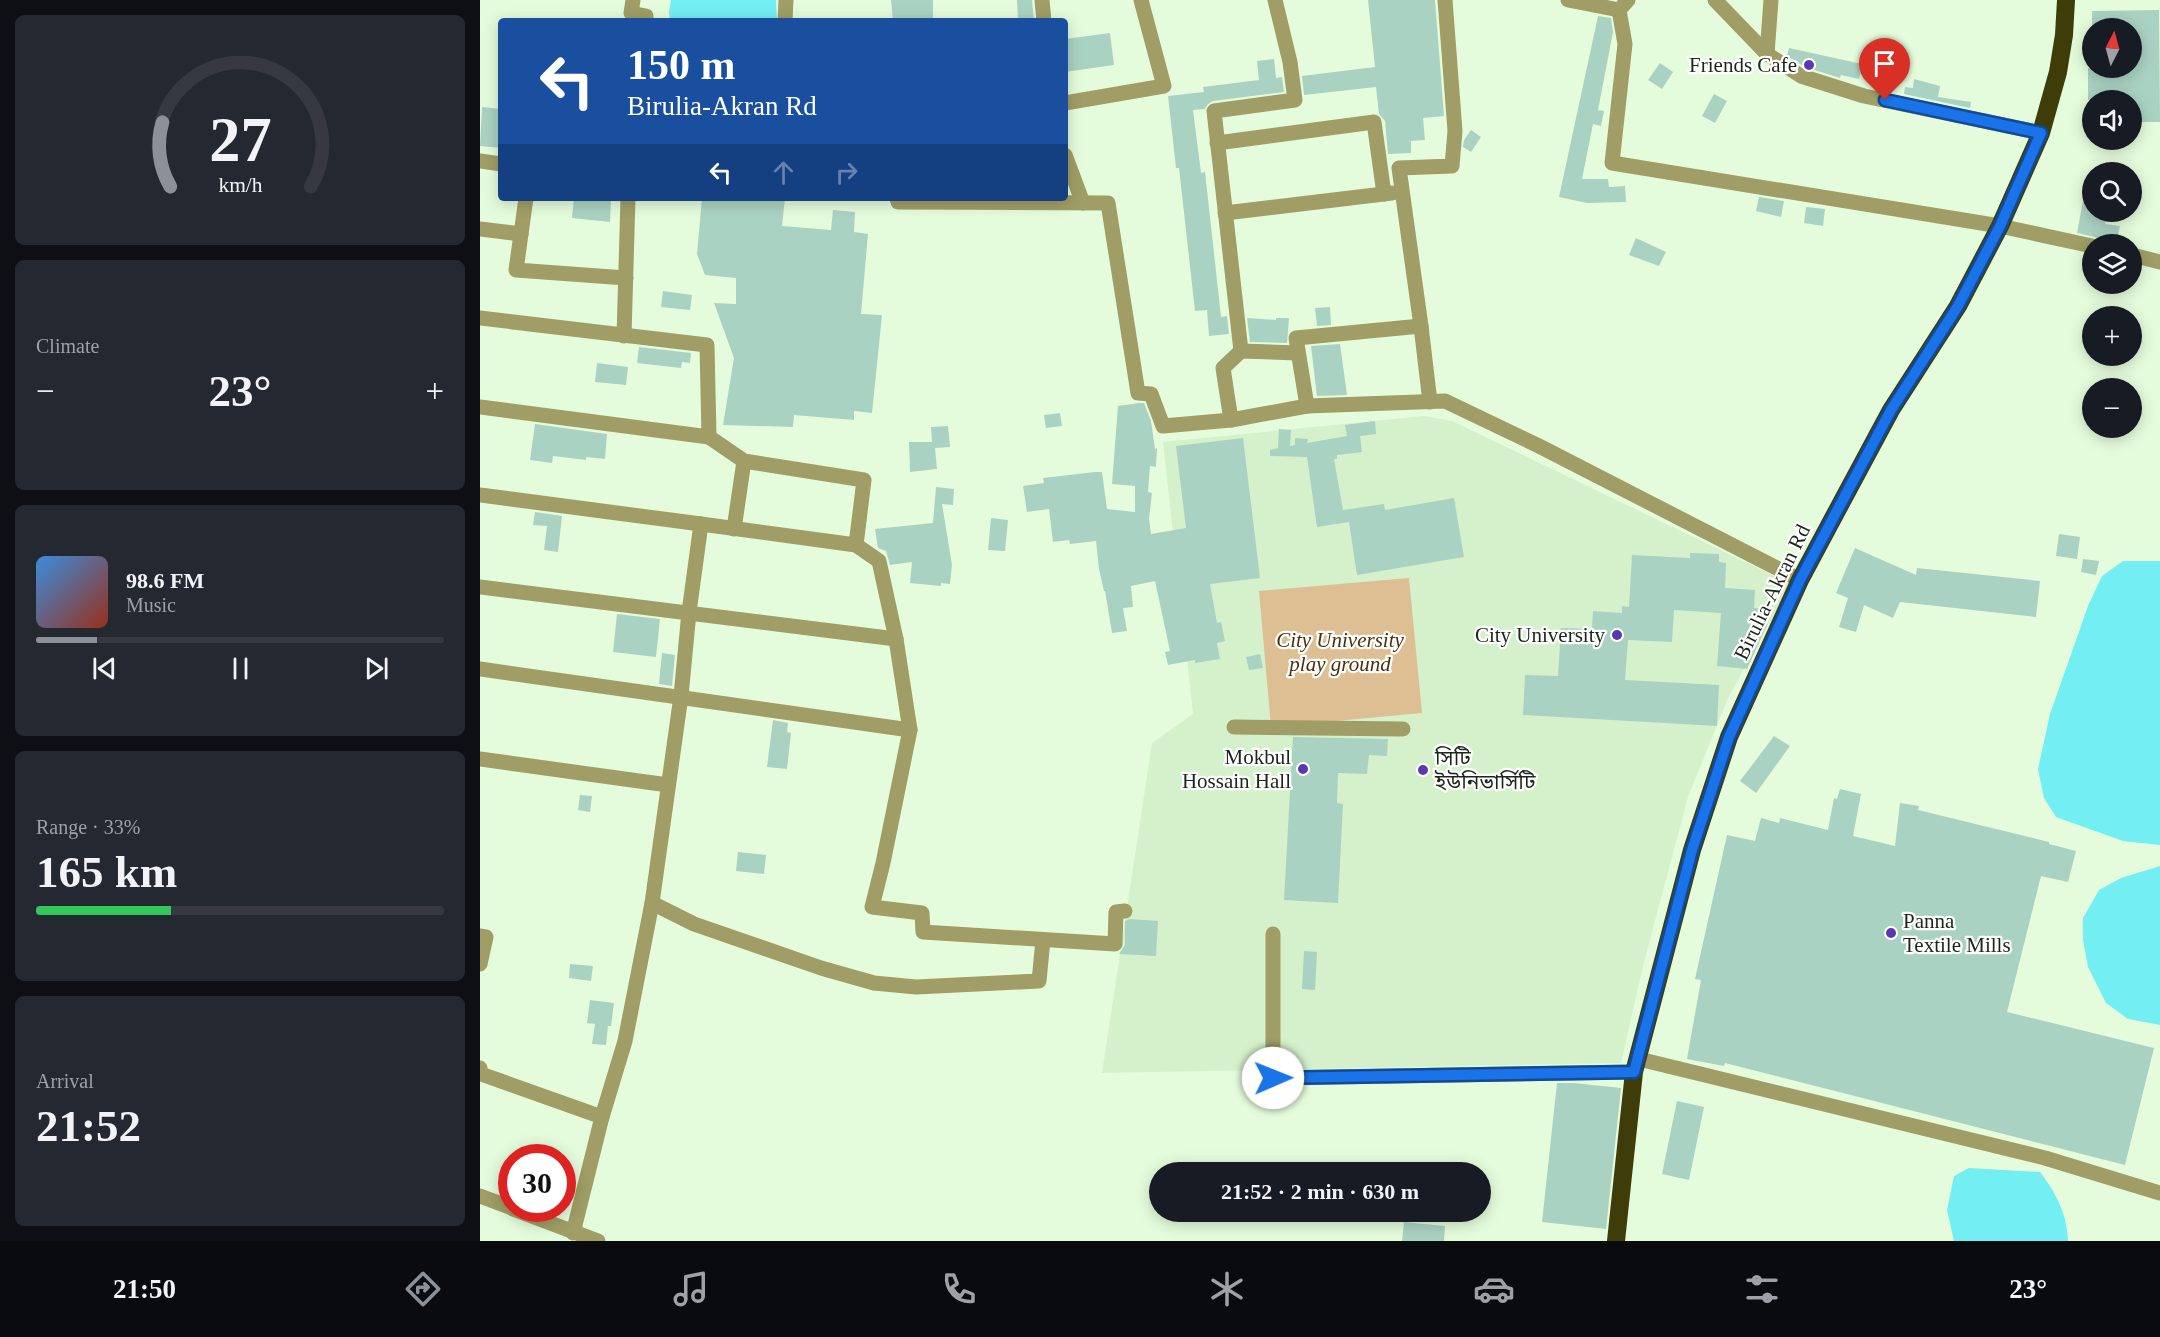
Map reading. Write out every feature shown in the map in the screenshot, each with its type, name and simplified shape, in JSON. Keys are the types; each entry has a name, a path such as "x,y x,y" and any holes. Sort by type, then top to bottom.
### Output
{"highway":[{"name":"Birulia-Akran Rd","path":"1616,1241 1636,1066 1692,850 1729,737 1800,580 1891,410 1958,306 2000,226 2041,133 2058,72 2066,0"}],"street":[{"path":"633,0 632,14 646,16 646,18"},
{"path":"785,18 786,0"},
{"path":"1042,0 1044,18"},
{"path":"1068,102 1164,86 1141,0"},
{"path":"1240,351 1214,111 1295,100 1290,62 1275,0"},
{"path":"1430,402 1399,168 1452,166 1455,131 1445,0"},
{"path":"1568,0 1624,5 1625,44 1612,163 2000,226 2082,244"},
{"path":"1715,0 1767,54 1801,76 1864,96 2041,133"},
{"path":"1767,54 1771,0"},
{"path":"1217,143 1374,122 1384,194"},
{"path":"480,162 498,164"},
{"path":"1068,162 1083,203"},
{"path":"1225,213 1402,192"},
{"path":"526,201 516,270 626,278"},
{"path":"624,336 628,201"},
{"path":"898,201 1108,203 1138,393 1151,394 1163,426 1231,420 1307,406 1445,400 1800,580"},
{"path":"480,229 521,234"},
{"path":"2142,258 2160,262"},
{"path":"480,318 707,345 709,437"},
{"path":"1307,406 1296,338 1421,326"},
{"path":"1231,420 1223,368 1240,351 1297,353"},
{"path":"480,407 709,437 744,461 864,480 856,545"},
{"path":"734,529 744,461"},
{"path":"480,495 856,545 879,561 896,639 910,730 872,907 922,913 923,932 1115,944 1116,912 1125,911"},
{"path":"573,1233 602,1118 625,1041 652,903 681,696 701,524"},
{"path":"480,587 896,639"},
{"path":"480,669 910,730"},
{"path":"1234,727 1403,729"},
{"path":"480,759 669,785"},
{"path":"652,903 694,924 821,968 874,983 916,987 1040,981 1043,940"},
{"path":"1273,934 1273,1078 1636,1066 2045,1158 2160,1194"},
{"path":"480,936 486,937 480,964"},
{"path":"480,1068 481,1074 602,1118"},
{"path":"480,1196 498,1203"},
{"path":"545,1222 597,1241"}],"shaded area":[{"name":"সিটি ইউনিভার্সিটি","path":"1424,416 1452,421 1791,584 1728,698 1688,797 1644,962 1621,1063 1102,1073 1152,743 1193,714 1163,442"}],"green space":[{"name":"City University play ground","path":"1409,578 1422,713 1271,727 1259,591"}],"water":[{"path":"671,0 776,0 777,18 670,18"},
{"path":"2123,561 2160,561 2160,845 2123,841 2056,817 2044,798 2038,769 2050,714 2088,606 2102,576"},
{"path":"2160,866 2160,1025 2128,1019 2106,1003 2088,967 2083,940 2083,918 2099,890 2121,878"},
{"path":"1969,1168 2040,1172 2060,1204 2068,1241 1954,1241 1947,1210 1954,1176"}],"building":[{"path":"891,0 933,0 933,18 893,18"},
{"path":"1017,0 1032,0 1034,18 1018,18"},
{"path":"1368,0 1435,0 1444,116 1423,118 1425,140 1411,141 1411,153 1388,154 1385,121 1379,114 1376,87 1304,95 1302,76 1375,67"},
{"path":"2159,10 2160,122 2142,122 2142,90 2088,90 2088,78 2142,78 2142,18 2092,18 2092,11"},
{"path":"1598,16 1611,18 1613,32 1598,110 1604,111 1601,126 1593,124 1582,179 1608,179 1609,187 1625,186 1626,202 1587,203 1559,197"},
{"path":"1110,33 1114,65 1068,72 1068,39"},
{"path":"1789,48 1862,64 1859,79 1841,75 1840,78 1805,67 1787,56"},
{"path":"1274,59 1276,78 1282,77 1284,92 1213,101 1205,109 1193,110 1201,173 1205,172 1221,317 1227,316 1229,334 1209,336 1207,310 1195,311 1179,168 1176,168 1168,96 1204,92 1203,87 1259,80 1257,61"},
{"path":"1660,63 1673,72 1662,89 1648,80"},
{"path":"1914,79 1940,86 1938,97 1971,102 1970,108 1904,94 1905,87 1913,88"},
{"path":"1714,94 1727,101 1715,123 1702,116"},
{"path":"482,107 498,109 498,148 480,146"},
{"path":"1471,130 1481,137 1471,152 1463,147 1464,140"},
{"path":"1759,197 1784,201 1781,217 1756,211"},
{"path":"574,201 611,201 610,222 572,218"},
{"path":"702,201 785,201 782,226 831,230 833,210 855,212 854,232 868,234 861,314 882,315 872,413 854,411 854,420 794,415 793,427 723,425 734,358 714,303 736,304 736,278 705,275 697,254"},
{"path":"2082,206 2082,222 2106,222 2105,224 2120,226 2118,234 2077,233"},
{"path":"1806,207 1825,209 1823,226 1804,223"},
{"path":"1636,238 1666,252 1659,266 1629,255"},
{"path":"663,291 692,295 690,310 661,307"},
{"path":"1330,307 1331,325 1317,326 1315,308"},
{"path":"1247,318 1276,320 1276,318 1289,318 1287,343 1250,342"},
{"path":"1340,344 1347,395 1317,396 1311,346"},
{"path":"639,347 691,353 690,363 682,362 681,368 637,363"},
{"path":"597,363 628,367 626,385 595,382"},
{"path":"1144,403 1151,421 1155,449 1157,448 1156,467 1150,466 1148,492 1152,493 1149,519 1151,534 1186,528 1176,446 1243,438 1260,578 1210,584 1217,623 1221,622 1225,641 1217,643 1220,659 1195,663 1195,660 1168,665 1165,652 1170,651 1155,581 1131,586 1133,607 1123,608 1127,631 1112,633 1099,569 1096,541 1070,544 1069,540 1053,542 1049,509 1027,512 1023,486 1044,483 1043,478 1102,472 1107,509 1135,512 1135,486 1112,484 1118,406"},
{"path":"1060,413 1062,426 1046,428 1044,415"},
{"path":"1375,421 1376,434 1360,436 1362,452 1337,455 1337,459 1334,459 1343,510 1384,504 1385,510 1454,498 1464,557 1357,575 1349,522 1317,527 1307,457 1270,456 1270,450 1279,448 1279,429 1291,430 1290,446 1295,445 1295,438 1308,439 1307,443 1347,436 1345,425"},
{"path":"535,424 607,434 605,459 586,457 586,460 553,456 552,463 530,460"},
{"path":"948,426 950,447 935,448 937,469 910,472 909,442 932,442 931,427"},
{"path":"936,487 954,489 953,505 942,504 952,565 950,584 941,583 941,586 910,583 912,562 890,565 886,551 878,548 875,529 933,523"},
{"path":"535,512 562,516 558,552 544,550 547,526 533,525"},
{"path":"991,518 1008,520 1005,551 988,550"},
{"path":"2059,534 2080,537 2077,559 2056,556"},
{"path":"1855,548 1916,575 1917,568 2040,581 2036,617 1900,602 1893,618 1864,605 1856,632 1839,627 1848,598 1836,593"},
{"name":"City University","path":"1690,553 1719,554 1719,562 1726,563 1725,588 1755,590 1754,608 1768,609 1767,625 1747,669 1717,666 1721,613 1674,610 1672,642 1628,640 1625,680 1719,685 1717,726 1523,715 1525,675 1558,676 1561,628 1592,629 1593,611 1622,613 1622,606 1629,607 1632,555 1690,558"},
{"path":"2083,559 2099,561 2096,575 2081,572"},
{"path":"617,614 660,619 656,657 613,652"},
{"path":"662,653 675,655 672,686 659,684"},
{"path":"1260,654 1263,668 1249,670 1246,657"},
{"path":"773,720 788,723 787,732 791,733 787,769 767,767"},
{"path":"1774,736 1790,746 1756,793 1740,781"},
{"path":"1293,737 1388,739 1387,756 1369,755 1367,774 1338,773 1337,803 1343,804 1338,903 1284,900"},
{"name":"Panna Textile Mills","path":"1840,789 1861,794 1853,836 1895,846 1900,803 1919,806 1918,810 2049,842 2049,844 2076,851 2068,882 2041,876 2007,1012 2154,1048 2125,1165 1725,1063 1724,1066 1687,1059 1701,980 1695,979 1727,835 1755,841 1761,818 1779,823 1780,818 1828,830 1834,798 1837,799"},
{"path":"580,795 592,796 590,812 578,810"},
{"path":"738,852 766,855 764,874 736,871"},
{"path":"1130,919 1158,921 1156,956 1119,954 1125,945 1125,921"},
{"path":"1304,951 1317,952 1315,990 1302,989"},
{"path":"570,964 593,966 591,981 569,978"},
{"path":"590,1000 614,1003 606,1045 592,1044 595,1024 587,1023"},
{"path":"1557,1083 1621,1088 1606,1229 1542,1222"},
{"path":"1677,1101 1704,1107 1689,1180 1662,1174"},
{"path":"1404,1222 1445,1226 1444,1241 1402,1241"}],"place":[{"name":"Friends Cafe","path":"1809,65"},
{"name":"City University","path":"1617,635"},
{"name":"Mokbul Hossain Hall","path":"1303,769"},
{"name":"সিটি ইউনিভার্সিটি","path":"1423,770"},
{"name":"Panna Textile Mills","path":"1891,933"}],"route":[{"path":"1273,1078 1634,1072 1692,850 1729,737 1800,580 1891,410 1958,306 2000,226 2041,133 1885,100"}]}
